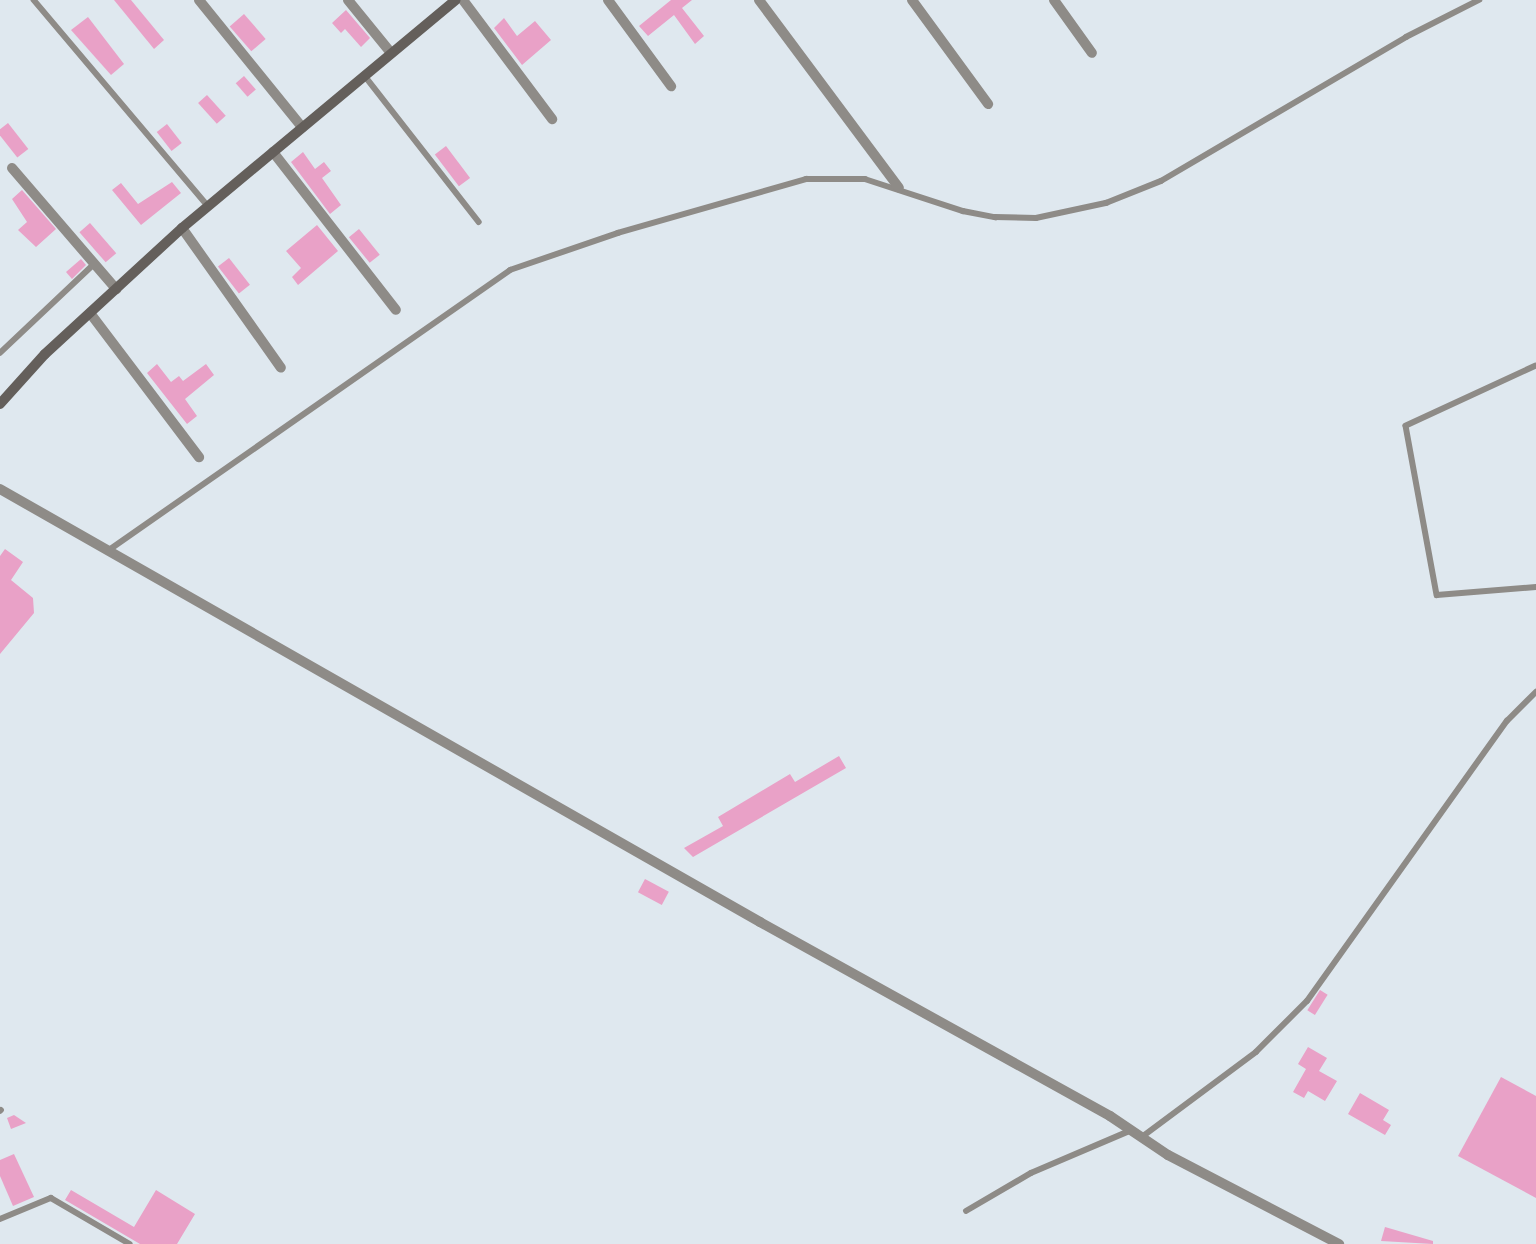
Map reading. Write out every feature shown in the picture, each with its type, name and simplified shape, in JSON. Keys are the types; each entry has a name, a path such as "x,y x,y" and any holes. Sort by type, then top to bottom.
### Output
{"street":[{"path":"199,0 302,127"},
{"path":"348,0 391,53"},
{"path":"0,404 90,313 182,228 456,0"},
{"path":"463,0 552,119"},
{"path":"608,0 671,86"},
{"path":"759,0 899,188"},
{"path":"912,0 988,104"},
{"path":"1054,0 1092,53"},
{"path":"273,152 396,310"},
{"path":"12,168 116,289"},
{"path":"182,228 281,368"},
{"path":"90,313 199,457"},
{"path":"0,489 1132,1130 1256,1204 1338,1244"}],"lane":[{"path":"34,0 208,206"},
{"path":"109,550 510,270 646,224 806,179 865,179 899,188 963,211 996,217 1036,218 1106,203 1161,181 1406,37 1479,0"},
{"path":"365,76 479,222"},
{"path":"0,353 94,264"},
{"path":"1536,366 1406,426 1437,595 1536,587"},
{"path":"1142,1137 1256,1052 1307,1001 1508,721 1536,692"},
{"path":"966,1211 1032,1174 1132,1130"},
{"path":"0,1219 51,1198 130,1244"}],"building":[{"path":"114,0 131,0 164,40 154,49"},
{"path":"671,0 692,0 682,8 704,36 695,44 674,15 648,36 639,26"},
{"path":"346,10 370,38 361,47 345,29 341,33 332,23"},
{"path":"244,14 266,39 251,51 230,26"},
{"path":"88,17 124,64 111,75 71,30"},
{"path":"504,18 517,36 535,21 551,40 522,65 494,28"},
{"path":"244,76 256,90 248,97 236,83"},
{"path":"207,95 226,116 217,124 198,103"},
{"path":"8,123 28,149 17,158 0,136 0,129"},
{"path":"167,124 182,143 172,151 157,132"},
{"path":"446,146 470,178 459,186 435,154"},
{"path":"303,152 315,169 324,162 331,171 322,178 341,205 330,214 291,162"},
{"path":"172,182 181,193 141,225 112,190 121,183 138,204"},
{"path":"22,190 56,229 36,247 18,230 27,222 12,199"},
{"path":"90,223 116,253 106,262 79,232"},
{"path":"317,225 338,251 298,285 292,277 301,268 286,251"},
{"path":"359,229 380,255 370,263 349,237"},
{"path":"229,258 250,285 239,293 218,267"},
{"path":"81,259 86,265 72,279 66,272"},
{"path":"157,364 171,382 179,376 183,381 206,364 214,375 185,399 197,416 187,424 147,373"},
{"path":"5,549 23,562 11,580 33,598 34,613 0,654 0,556"},
{"path":"839,756 846,768 693,857 684,848 723,826 718,817 790,774 795,782"},
{"path":"645,879 669,892 662,905 638,892"},
{"path":"1320,990 1328,995 1315,1015 1307,1010"},
{"path":"1308,1047 1327,1058 1319,1071 1337,1081 1325,1101 1308,1091 1304,1098 1293,1092 1306,1069 1298,1064"},
{"path":"1501,1077 1536,1096 1536,1198 1458,1156"},
{"path":"1360,1093 1389,1110 1383,1120 1391,1125 1385,1135 1348,1114"},
{"path":"14,1115 26,1123 11,1129 7,1118"},
{"path":"14,1154 34,1197 13,1206 0,1176 0,1160"},
{"path":"71,1190 134,1227 156,1190 195,1214 177,1244 140,1244 65,1200"},
{"path":"1385,1227 1433,1241 1433,1244 1381,1241"}]}
